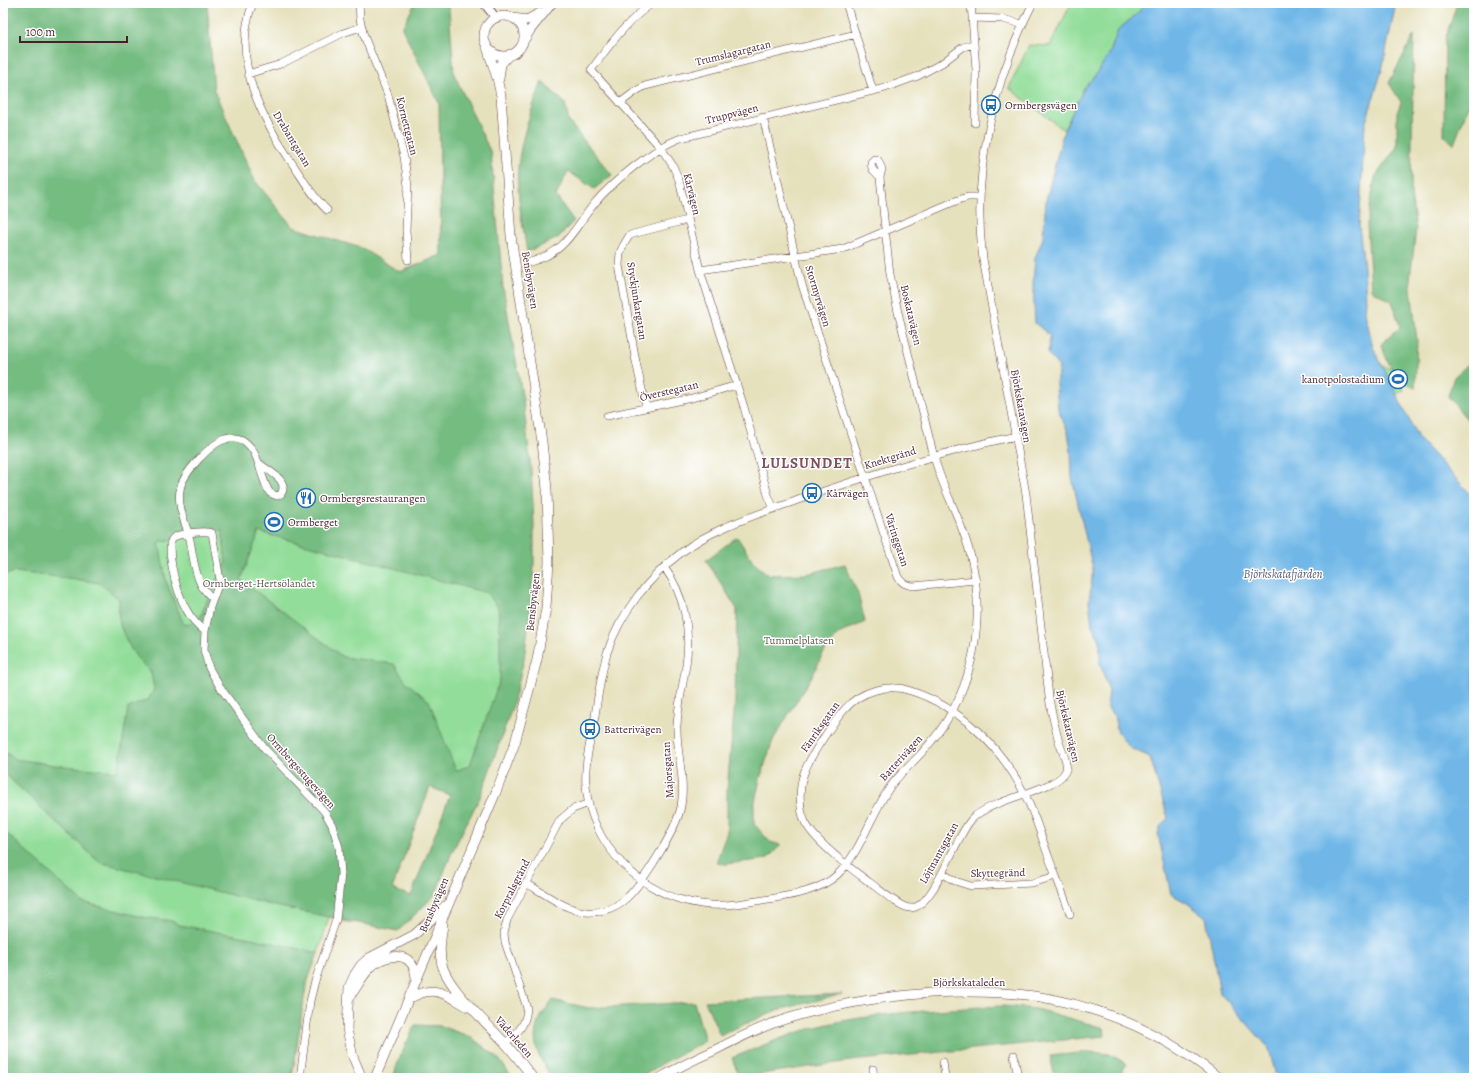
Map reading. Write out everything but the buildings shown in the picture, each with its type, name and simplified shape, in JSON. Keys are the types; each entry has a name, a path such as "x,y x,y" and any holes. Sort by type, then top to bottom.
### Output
{"main road":[{"path":"551,4 531,29 517,50 510,54 502,55 495,54 489,49 484,37 485,30 488,24 496,18 506,16 523,20 530,19 538,15 551,4"},
{"path":"512,18 518,22 522,28 523,35 521,45"},
{"name":"Bensbyvägen","path":"486,44 497,78 501,100"},
{"name":"Bensbyvägen","path":"376,1075 496,792 515,743 537,660 546,608 548,578 548,515 542,442 511,236 501,100 500,69 503,60 510,54"},
{"path":"362,1078 349,1041 347,1021 350,983 358,969 365,961 373,955 408,938 421,929 442,909 452,895"},
{"name":"Väderleden","path":"452,895 441,939 441,960 446,973 453,986 475,1012 505,1043 533,1078"},
{"path":"349,998 368,970 386,958 398,957 408,960 414,968 416,981"},
{"name":"Väderleden","path":"408,1000 424,991 440,992 475,1012"},
{"name":"Björkskataleden","path":"660,1078 701,1055 772,1024 806,1014 885,997 947,992 998,993 1051,999 1093,1010 1124,1020 1176,1047 1219,1078"},
{"name":"Björkskataleden","path":"672,1078 710,1052"}],"street":[{"name":"Drabantgatan","path":"253,3 248,19 245,42 245,55 248,74 264,115 275,137 315,197 327,210"},
{"name":"Kornettgatan","path":"359,3 361,27 388,95 404,157 408,186 406,230 408,260"},
{"path":"484,3 496,18"},
{"name":"Kårvägen","path":"653,3 639,12 616,36 591,70 661,148 675,172 700,270 746,414 768,495 774,509"},
{"path":"846,3 872,91"},
{"path":"971,3 976,70 975,123"},
{"name":"Björkskatavägen","path":"1025,794 1058,781 1065,772 1067,765 1048,697 1030,522 1016,436 982,254 980,197 986,143 993,109 1006,64 1022,24 1033,3"},
{"path":"973,18 1003,19 1022,24"},
{"path":"248,74 281,64 343,33 361,27"},
{"name":"Trumslagargatan","path":"620,103 636,91 646,86 856,34"},
{"name":"Truppvägen","path":"530,262 546,256 560,247 573,234 594,204 611,186 661,148 681,138 872,91 918,76 936,66 963,47 974,44"},
{"name":"Stormyrvägen","path":"763,117 794,257 864,477"},
{"name":"Boskatavägen","path":"880,178 890,274 934,456"},
{"path":"700,270 843,249 958,200 968,197 980,197"},
{"name":"Styckjunkargatan","path":"646,408 619,271 620,253 627,239 633,234 688,220"},
{"name":"Överstegatan","path":"607,416 692,398 736,385"},
{"name":"Knektgränd","path":"774,509 864,477 934,456 1016,436"},
{"path":"213,599 200,584 194,562 188,533 179,504 182,483 203,456 219,442 228,439 236,439 245,442 259,463"},
{"name":"Batterivägen","path":"774,509 704,538 680,553 664,567 641,591 617,628 606,656 601,678 587,763 586,784 589,803 599,829 609,848 628,870 641,881 655,890 681,900 702,905 722,906 781,897 808,891 821,886 831,879 846,864 862,840 875,811 890,785 936,736 952,710 968,674 974,647 978,606 976,580 968,543 936,468 934,456"},
{"name":"Väringgatan","path":"864,477 896,572 902,582 906,585 913,586 976,580"},
{"name":"Ormbergsstugevägen","path":"205,631 192,620 187,612 179,591 173,567 171,542 174,538 188,533 212,533 220,580 213,599 205,631 204,650 206,660 217,684 271,756 324,811 332,824 338,847 341,874 337,914 310,1001 300,1078"},
{"name":"Majorsgatan","path":"526,883 574,909 594,912 607,909 619,904 641,881 659,854 675,824 680,811 682,799 682,782 677,733 679,707 688,653 688,630 681,599 664,567"},
{"name":"Fänriksgatan","path":"919,906 912,908 903,906 846,864 816,837 805,821 800,802 801,784 806,767 824,738 845,708 863,695 879,689 902,688 927,696 952,710 968,722 996,750 1013,772 1025,794 1070,914"},
{"name":"Löjtnantsgatan","path":"919,906 928,896 942,873 965,828 972,818 990,806 1025,794"},
{"name":"Korpralsgränd","path":"505,1043 521,1030 527,1008 506,948 504,936 507,920 560,820 573,809 589,803"},
{"name":"Skyttegränd","path":"942,873 955,881 971,886 1032,883 1056,876"},
{"path":"1014,1055 1018,1078"},
{"path":"944,1062 945,1078"},
{"path":"873,1069 874,1078"}],"green space":[{"name":"Ormberget-Hertsölandet","path":"3,3 207,3 214,91 255,181 293,227 361,248 400,272 441,255 439,103 402,28 415,3 447,3 449,9 454,74 491,153 503,287 523,400 531,469 534,524 534,566 524,659 513,705 480,797 452,852 435,895 398,931 275,906 99,862 3,772 3,738 5,752 15,759 55,765 117,771 128,708 148,700 154,689 151,672 141,663 122,631 119,619 119,599 99,583 15,572 3,575","holes":["222,530 226,563 212,587 200,618 184,625 166,581 159,542","259,532 487,593 498,607 500,635 500,679 470,765 456,771 429,701 406,682 394,664 343,657 241,580","430,787 450,795 411,896 392,889"]},
{"path":"1070,3 1146,3 1137,14 1118,30 1110,53 1094,77 1084,88 1064,130 1009,88 1029,45 1050,46 1071,4"},
{"path":"1456,3 1474,3 1474,91 1454,144 1444,136 1445,39"},
{"path":"1414,35 1411,194 1416,229 1410,279 1417,341 1415,388 1397,376 1389,365 1381,344 1400,327 1392,301 1371,290 1367,224 1375,177 1397,147 1397,113 1401,102 1389,83"},
{"path":"542,82 565,103 569,122 612,175 594,189 568,171 556,196 574,221 558,238 527,252 519,199 518,167 521,145"},
{"name":"Ormberget-Hertsölandet","path":"3,300 514,351 523,648 508,718 499,744 473,787 428,775 362,921 350,923 329,917 318,953 314,952 294,1039 3,1078"},
{"path":"1473,360 1474,428 1448,396 1454,377"},
{"name":"kanotpolostadium","path":"1383,366 1413,377 1400,381 1404,390 1396,394"},
{"name":"Tummelplatsen","path":"737,537 755,564 769,575 807,574 845,564 858,594 865,622 838,634 822,655 815,671 773,740 760,779 754,806 754,824 770,842 781,845 767,859 726,864 716,863 727,832 727,790 735,702 737,609 706,560"},
{"path":"3,830 82,902 142,917 172,921 179,925 251,938 318,953 306,986 292,1078 3,1078"},
{"path":"842,994 774,1011 720,1035 705,1001"},
{"path":"552,1000 589,1008 694,1002 705,1041 665,1062 640,1078 552,1078 538,1053 535,1033 537,1025"},
{"path":"1003,1006 1036,1009 1104,1028 1105,1036 850,1061 741,1077 738,1074 732,1058 812,1028 840,1022 896,1014"},
{"path":"415,1025 440,1026 471,1037 499,1059 512,1078 393,1078 399,1059"},
{"path":"1089,1052 1109,1054 1127,1064 1117,1078 1055,1078 1050,1056"}],"water":[{"name":"Björkskatafjärden","path":"1146,3 1396,3 1382,70 1365,125 1359,226 1364,268 1366,301 1365,313 1373,347 1418,438 1474,498 1474,1078 1277,1078 1268,1047 1220,993 1206,917 1187,903 1171,894 1158,834 1160,827 1168,818 1150,757 1130,748 1118,733 1114,716 1107,707 1109,691 1100,663 1100,640 1092,625 1089,602 1093,569 1072,478 1071,451 1068,432 1058,409 1056,384 1059,367 1048,354 1050,336 1035,323 1033,285 1035,258 1043,238 1046,200 1064,130 1084,88 1094,77 1110,53 1118,30 1137,14"}],"place":[{"name":"Ormbergsvägen","path":"991,105"},
{"name":"kanotpolostadium","path":"1398,379"},
{"name":"Kårvägen","path":"812,493"},
{"name":"Ormbergsrestaurangen","path":"306,498"},
{"name":"Ormberget","path":"274,522"},
{"name":"Batterivägen","path":"590,729"}],"district":[{"name":"LULSUNDET","path":"807,463"}]}
